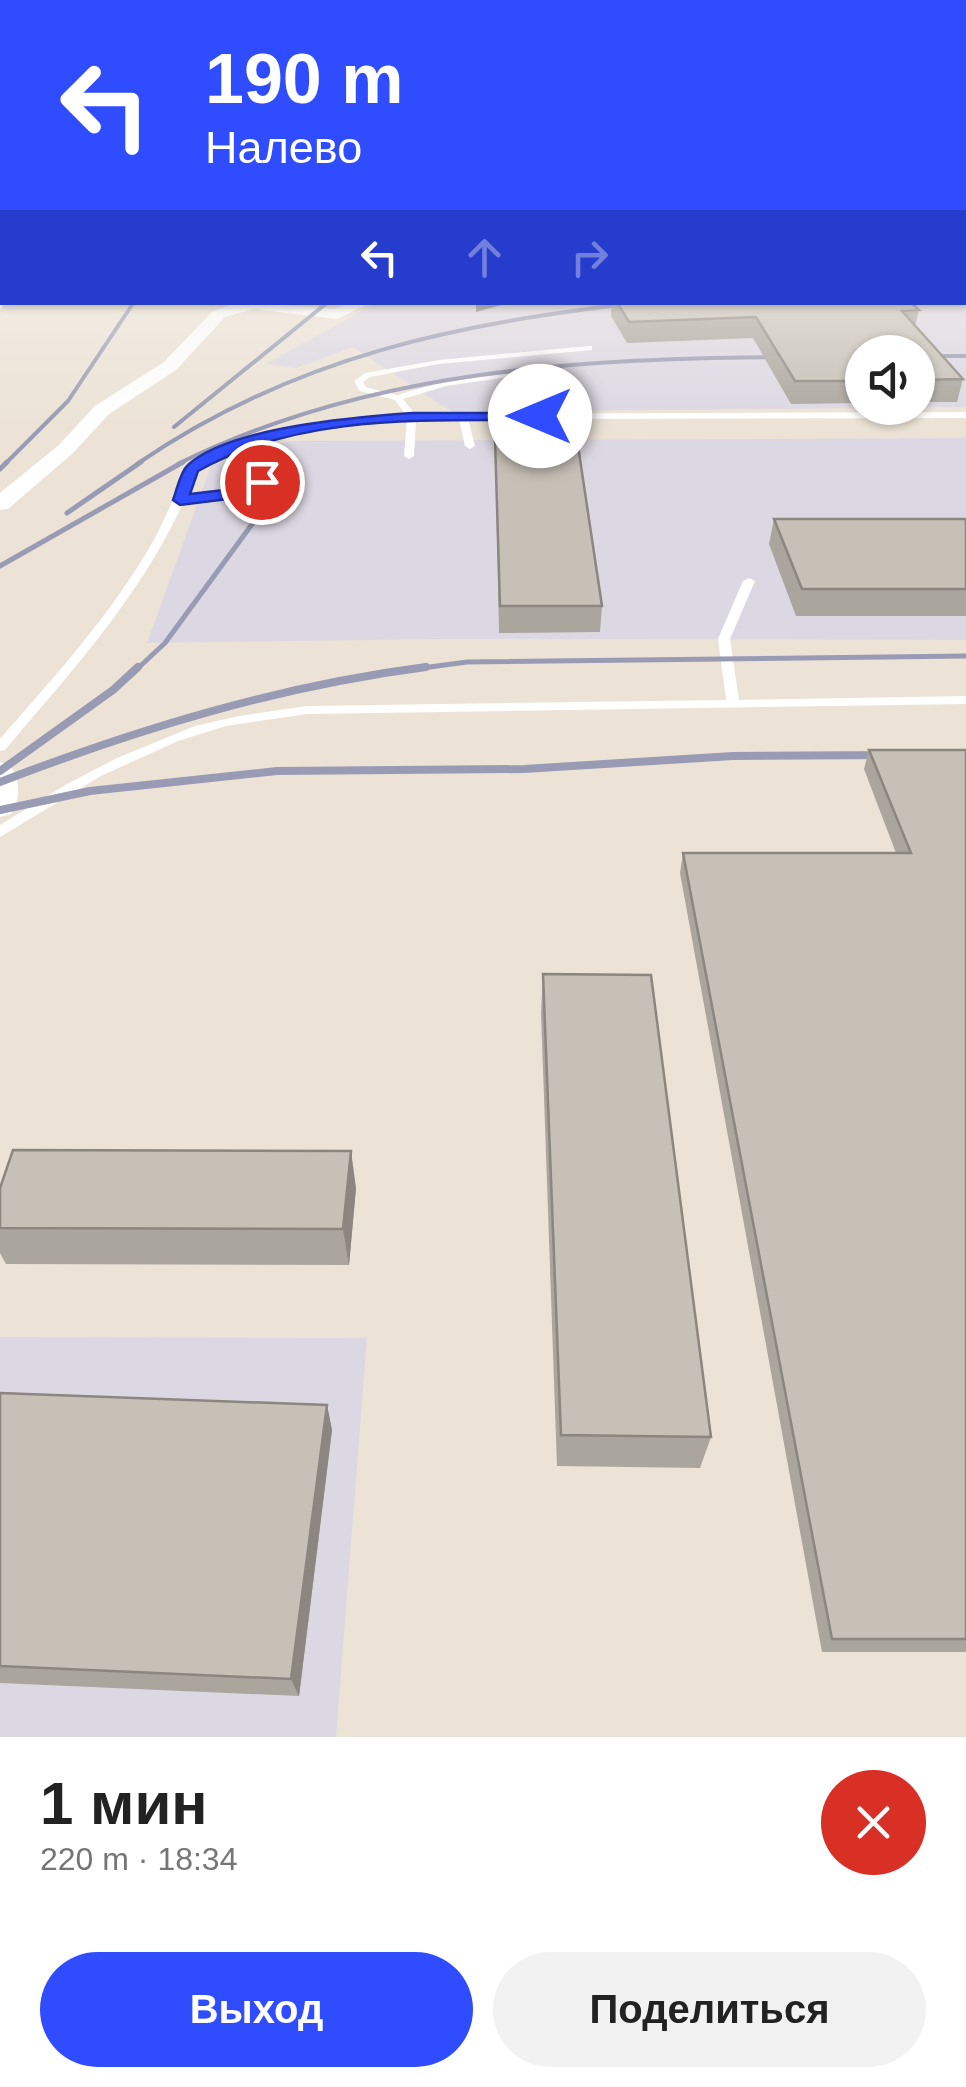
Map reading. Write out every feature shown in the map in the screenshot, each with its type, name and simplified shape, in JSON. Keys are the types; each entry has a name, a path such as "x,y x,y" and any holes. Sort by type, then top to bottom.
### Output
{"street":[{"path":"0,504 66,449 102,410 170,366 219,314 246,305"},
{"path":"267,305 337,314 358,305"},
{"path":"0,771 4,780 0,807"}],"lane":[{"path":"531,373 436,386 398,398 363,388 358,381 378,372 439,362 589,348"},
{"path":"398,398 412,417 410,456"},
{"path":"0,747 68,667 147,561 180,500 192,468 224,451 279,434 338,423 412,417 966,415"},
{"path":"463,417 470,446"},
{"path":"180,500 244,492 281,473"},
{"path":"733,704 724,639 749,581"},
{"path":"0,832 47,799 116,763 203,728 307,710 966,700"}],"shaded area":[{"path":"373,305 966,305 966,407 935,407 935,335 845,335 845,408 452,412 353,347 296,368 266,364"},
{"path":"966,438 966,640 147,643 211,466 289,441"},
{"path":"0,1337 367,1338 336,1737 0,1737"}],"building":[{"path":"619,305 913,305 919,310 902,311 924,335 845,335 845,381 795,381 756,317 629,322"},
{"path":"935,348 963,379 935,380"},
{"path":"495,439 577,439 602,606 500,606"},
{"path":"774,519 966,519 966,589 802,589"},
{"path":"869,750 966,750 966,1639 832,1639 683,853 911,853"},
{"path":"543,974 651,975 711,1437 561,1435"},
{"path":"13,1150 351,1151 343,1229 0,1228 0,1188"},
{"path":"0,1393 327,1405 291,1679 0,1666"}],"railway":[{"path":"0,469 68,401 132,305"},
{"path":"174,427 324,305"},
{"path":"137,464 257,396 380,350 509,321 622,305"},
{"path":"935,356 966,356"},
{"path":"178,464 251,432 325,407 478,375 635,361 793,357"},
{"path":"67,513 141,462"},
{"path":"0,566 183,462"},
{"path":"136,670 165,643 277,490"},
{"path":"407,670 467,662 966,656"},
{"path":"0,771 113,690 138,667"},
{"path":"0,782 104,744 210,712 317,686 426,667"},
{"path":"0,810 90,791 277,771 524,769 733,756 896,755"}],"route":[{"path":"262,482 244,492 180,500 192,468 224,451 279,434 338,423 412,417 540,416"}]}
